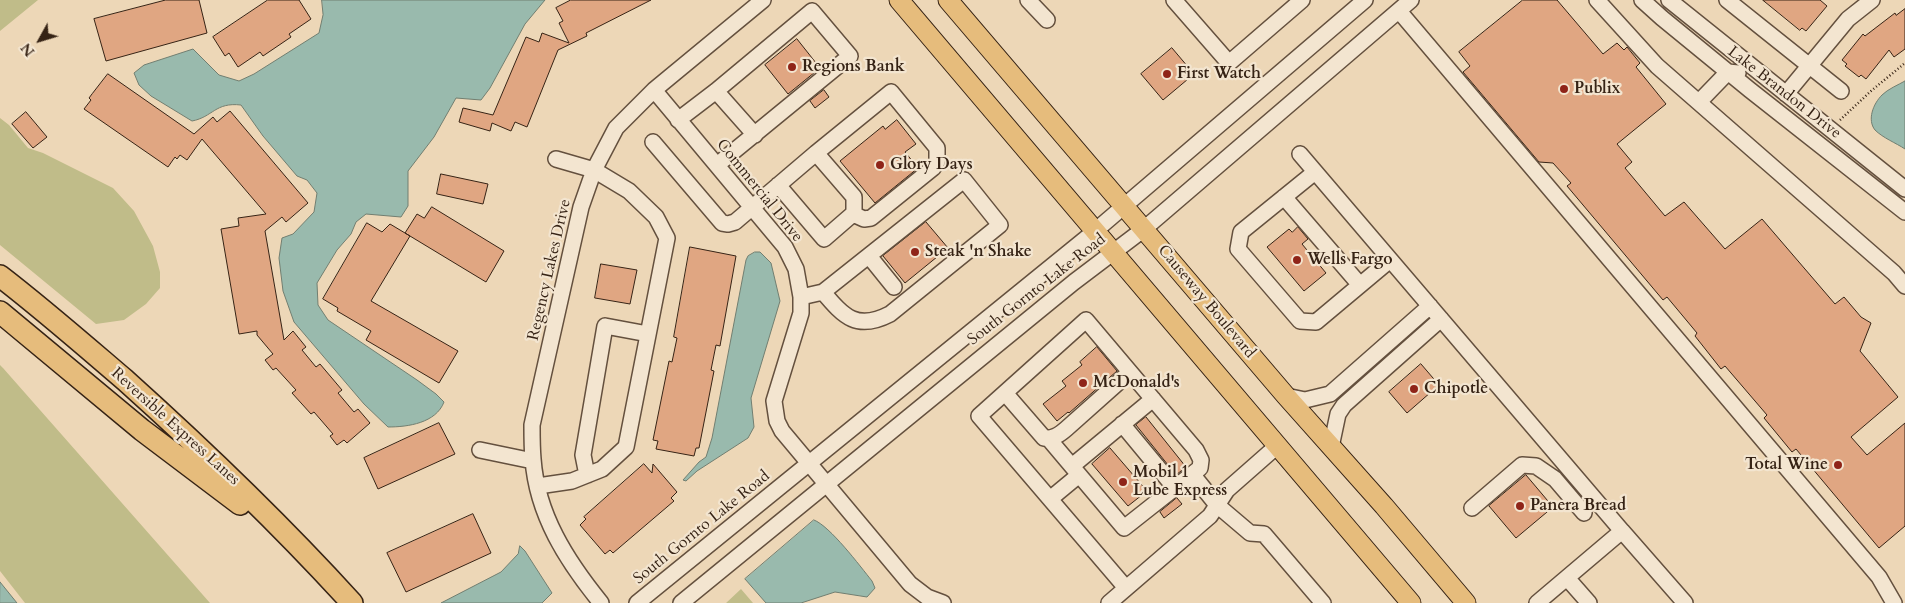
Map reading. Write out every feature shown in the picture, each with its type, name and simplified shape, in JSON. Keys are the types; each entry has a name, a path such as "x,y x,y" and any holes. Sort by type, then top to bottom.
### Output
{"highway":[{"name":"Reversible Express Lanes","path":"2,276 170,421 272,519 345,596"},
{"name":"Reversible Express Lanes","path":"0,312 136,425 231,497 345,596"}],"main road":[{"path":"899,0 1411,603"},
{"name":"Causeway Boulevard","path":"948,0 1286,396 1384,506 1466,603"}],"street":[{"name":"Regency Lakes Drive","path":"601,603 577,574 558,544 541,502 533,461 532,425 581,207 594,170 616,128 654,90 763,0"},
{"path":"1028,0 1047,20"},
{"path":"1174,0 1228,63 1302,0"},
{"name":"South Gornto Lake Road","path":"637,603 1095,231 1365,0"},
{"name":"South Gornto Lake Road","path":"681,603 978,360 1144,229 1412,0"},
{"path":"1597,0 1656,66 1894,273 1905,286"},
{"name":"Lake Brandon Drive","path":"1642,0 1728,72 1905,212"},
{"name":"Lake Brandon Drive","path":"1669,0 1905,189"},
{"path":"1727,0 1841,91"},
{"path":"1786,94 1848,19 1872,0"},
{"path":"678,120 812,11 850,56 717,166"},
{"path":"1399,11 1879,577 1894,603"},
{"path":"1699,102 1728,72 1740,73 1752,77 1792,109 1812,114"},
{"name":"Commercial Drive","path":"654,90 785,247 796,268 801,297 801,313 774,401 776,416 782,431 910,584 927,597 943,603"},
{"path":"716,91 755,135"},
{"path":"653,142 722,223 728,224 735,222 891,92 937,148 937,162 933,168 871,218 864,219 853,214"},
{"path":"778,185 824,239 853,214 854,197 816,153"},
{"path":"1300,154 1685,603"},
{"path":"538,486 572,481 602,469 626,447 667,238 656,217 629,191 594,170 556,159"},
{"path":"1315,172 1241,232 1238,249 1300,321 1316,322 1390,260"},
{"path":"801,297 823,292 964,180 1000,224 890,314 879,320 866,322 855,320 841,313 823,292"},
{"path":"1284,197 1360,285"},
{"path":"869,256 894,287"},
{"path":"1286,396 1305,400 1330,394 1430,306"},
{"path":"1331,447 1338,414 1344,405 1441,319"},
{"path":"1048,438 1124,528 1200,468 1201,460 1196,450 1086,320 979,416 1126,588"},
{"path":"587,475 583,455 605,326 648,334"},
{"path":"1005,393 1044,438 1048,438 1057,436 1066,429 1130,372"},
{"path":"1050,499 1122,424 1153,399"},
{"path":"1122,424 1176,488"},
{"path":"1109,603 1210,516 1227,490 1277,446"},
{"path":"480,450 533,461"},
{"path":"1472,508 1522,465 1536,466 1555,479 1584,513"},
{"path":"1192,474 1217,505 1250,533 1264,534 1323,603"},
{"path":"1537,603 1622,531"},
{"path":"1879,577 1905,598"},
{"path":"1567,578 1589,603"}],"path":[{"path":"1839,121 1870,91 1905,64"}],"shaded area":[{"path":"0,0 38,0 0,31"},
{"path":"322,0 545,0 525,24 490,88 481,100 456,98 434,137 408,171 408,206 401,217 366,214 356,222 351,234 337,250 317,283 318,305 328,320 417,380 444,402 435,415 412,425 388,427 364,404 294,322 283,291 279,258 282,238 293,234 314,212 317,193 307,180 297,176 263,136 241,105 225,106 192,121 151,96 139,85 134,73 144,65 193,49 219,75 239,81 254,74 319,33 323,15"},
{"path":"1905,81 1905,149 1875,130 1871,117 1876,103 1882,95"},
{"path":"0,118 9,125 28,148 43,153 113,188 134,211 153,246 160,272 160,288 146,304 124,320 96,324 0,245"},
{"path":"755,252 760,252 771,263 780,301 751,398 754,427 748,438 697,471 686,481 683,480 706,457 712,438 746,260 748,256"},
{"path":"0,365 210,603 25,603 0,571"},
{"path":"814,520 828,530 844,547 872,581 875,588 867,597 835,592 801,603 766,603 745,579"},
{"path":"520,546 552,593 542,603 441,603 501,572 518,554"},
{"path":"0,582 17,603 0,603"},
{"path":"741,589 753,603 726,603"}],"building":[{"path":"166,0 199,0 207,33 106,61 94,19"},
{"path":"268,0 299,0 311,19 289,34 291,37 263,56 260,52 238,67 229,53 225,56 213,37"},
{"path":"571,0 651,0 586,33 587,36 558,50 527,127 515,122 511,131 492,123 490,131 459,122 463,108 493,115 526,37 539,42 542,33 569,43 559,23 563,21 556,8"},
{"path":"1523,0 1557,0 1603,54 1617,43 1624,50 1627,47 1640,63 1636,67 1666,104 1617,144 1632,162 1625,168 1665,216 1684,202 1725,249 1762,219 1835,304 1844,297 1861,317 1871,323 1860,351 1898,397 1851,437 1867,455 1905,423 1905,526 1879,548 1796,449 1792,452 1764,418 1767,415 1725,366 1721,369 1695,336 1697,333 1667,297 1663,300 1567,186 1571,183 1553,163 1539,162 1463,72 1470,66 1459,52"},
{"path":"1763,0 1820,0 1827,6 1806,31 1802,28 1800,30"},
{"path":"1905,9 1905,49 1894,57 1889,50 1866,79 1861,75 1859,77 1845,66 1847,64 1842,60 1863,34 1865,36 1895,13 1896,15"},
{"name":"Regions Bank","path":"797,39 820,68 788,94 765,65"},
{"name":"First Watch","path":"1172,48 1194,74 1163,100 1141,74"},
{"path":"108,74 194,134 213,117 217,122 230,111 308,203 286,222 282,217 265,231 284,340 293,331 306,347 302,350 316,367 320,364 342,390 338,393 354,412 358,409 370,423 347,443 344,440 337,445 330,436 333,434 314,412 311,414 292,393 296,390 276,368 273,370 265,360 273,354 257,335 257,331 239,334 221,229 239,226 238,218 266,214 202,139 187,160 180,155 177,159 175,157 168,167 84,109 91,100 89,98"},
{"path":"824,90 829,97 815,108 810,101"},
{"path":"26,112 47,137 33,148 12,124"},
{"name":"Glory Days","path":"897,120 916,144 905,152 918,168 875,203 840,161 883,126 885,129"},
{"path":"441,174 488,184 483,204 437,194"},
{"path":"432,207 504,251 486,282 405,233 417,214 424,218"},
{"name":"Steak 'n Shake","path":"926,222 948,248 905,283 883,256"},
{"path":"367,223 382,232 390,224 410,236 371,301 458,351 439,383 366,340 371,331 337,311 338,308 323,299"},
{"name":"Wells Fargo","path":"1298,227 1308,239 1302,244 1326,273 1304,291 1267,247 1289,229 1292,232"},
{"path":"690,247 736,256 720,346 716,345 711,370 714,371 699,448 696,448 694,456 656,449 658,441 653,440 669,361 672,362 677,338 674,337"},
{"path":"601,264 637,270 630,304 595,298"},
{"name":"McDonald's","path":"1097,347 1117,371 1069,413 1057,421 1043,404 1066,386 1062,381 1082,365 1080,362"},
{"name":"Chipotle","path":"1421,364 1439,385 1407,413 1389,392"},
{"path":"1146,417 1186,467 1176,475 1136,425"},
{"path":"439,423 455,454 378,489 364,458"},
{"name":"Mobil 1 Lube Express","path":"1110,448 1147,491 1128,506 1092,464"},
{"path":"644,464 652,473 653,464 677,492 671,498 674,501 613,553 610,550 605,554 580,525 586,519 584,517"},
{"name":"Panera Bread","path":"1526,475 1553,507 1516,538 1489,506"},
{"path":"1177,498 1182,504 1164,518 1160,512"},
{"path":"473,514 491,553 406,592 387,553"}],"place":[{"name":"Regions Bank","path":"792,67"},
{"name":"First Watch","path":"1167,74"},
{"name":"Publix","path":"1564,89"},
{"name":"Glory Days","path":"880,165"},
{"name":"Steak 'n Shake","path":"915,252"},
{"name":"Wells Fargo","path":"1297,260"},
{"name":"McDonald's","path":"1083,383"},
{"name":"Chipotle","path":"1414,389"},
{"name":"Total Wine","path":"1838,465"},
{"name":"Mobil 1 Lube Express","path":"1123,482"},
{"name":"Panera Bread","path":"1520,506"}]}
